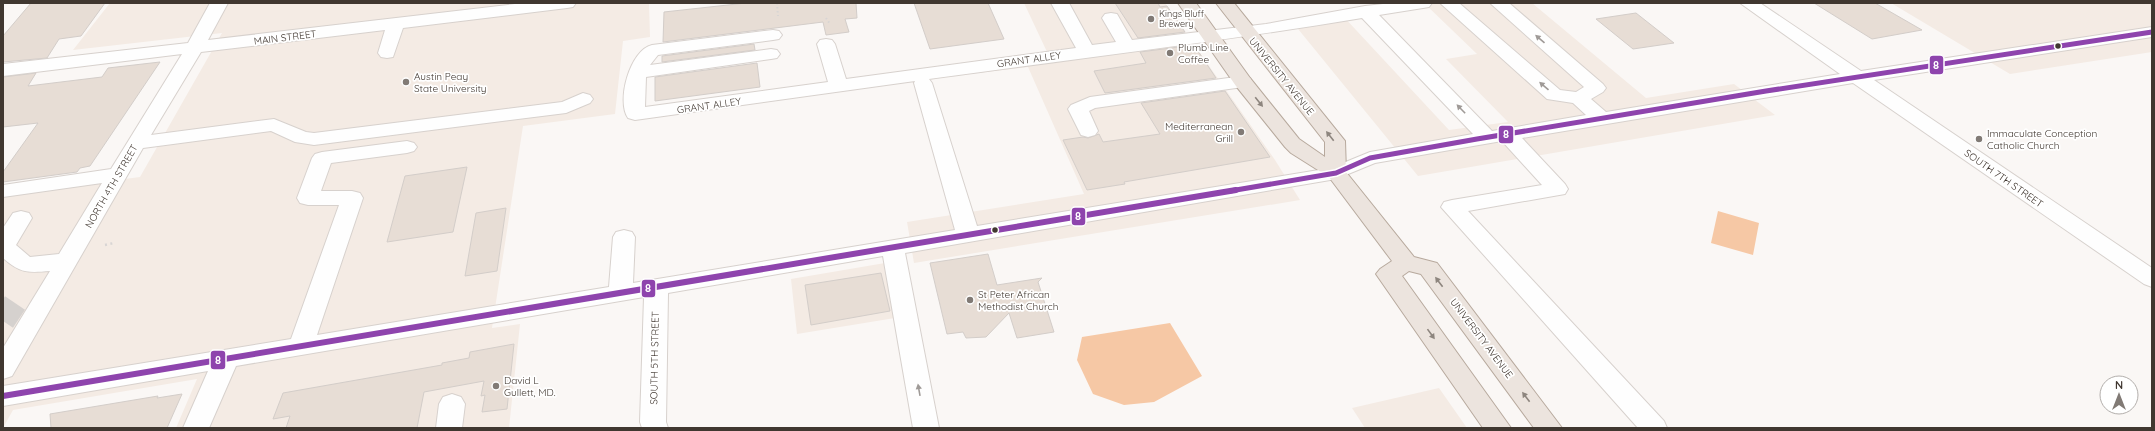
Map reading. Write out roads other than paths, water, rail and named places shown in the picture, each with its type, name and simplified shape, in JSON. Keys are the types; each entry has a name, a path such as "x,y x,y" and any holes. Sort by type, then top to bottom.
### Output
{"main road":[{"path":"1187,3 1243,82 1298,149 1336,173 1406,263 1388,274 1498,428"},
{"name":"UNIVERSITY AVENUE","path":"1225,3 1335,141 1336,173"},
{"name":"UNIVERSITY AVENUE","path":"1406,263 1428,268 1549,428"}],"street":[{"name":"NORTH 4TH STREET","path":"3,370 67,261 90,208 118,174 194,48 219,3"},
{"name":"MAIN STREET","path":"3,70 567,3"},
{"path":"1060,3 1087,52"},
{"name":"GRANT ALLEY","path":"638,72 635,114 1246,31 1423,3"},
{"path":"1449,3 1554,95 1579,98 1601,118"},
{"path":"1499,3 1596,88 1579,98"},
{"name":"SOUTH 7TH STREET","path":"1749,3 2152,280"},
{"path":"1365,11 1497,136 1557,189 1452,207 1654,428"},
{"path":"1111,18 1127,46"},
{"path":"387,53 396,23"},
{"path":"3,396 1336,173 1370,158 1601,118 1856,76 2152,32"},
{"path":"771,54 638,72 640,62 652,50 772,35"},
{"path":"826,44 839,86"},
{"path":"1088,131 1078,109 1090,104 1243,82"},
{"path":"923,83 968,235"},
{"path":"137,143 274,125 302,138 314,139 566,107 583,99"},
{"path":"301,346 352,198 308,198 322,158 407,147"},
{"path":"3,191 118,174"},
{"path":"21,218 6,241 4,247 24,264 33,265 67,261"},
{"path":"620,293 624,237"},
{"path":"893,247 926,428"},
{"name":"SOUTH 5TH STREET","path":"655,428 653,422 656,287"},
{"path":"196,428 226,359"}],"tunnel":[{"path":"3,321 15,303"}],"place":[{"name":"Kings Bluff Brewery","path":"1151,19"},
{"name":"Plumb Line Coffee","path":"1170,53"},
{"name":"Austin Peay State University","path":"406,82"},
{"name":"Mediterranean Grill","path":"1241,132"},
{"name":"Immaculate Conception Catholic Church","path":"1979,139"},
{"name":"St Peter African Methodist Church","path":"970,300"},
{"name":"David L Gullett, MD.","path":"496,386"}]}
